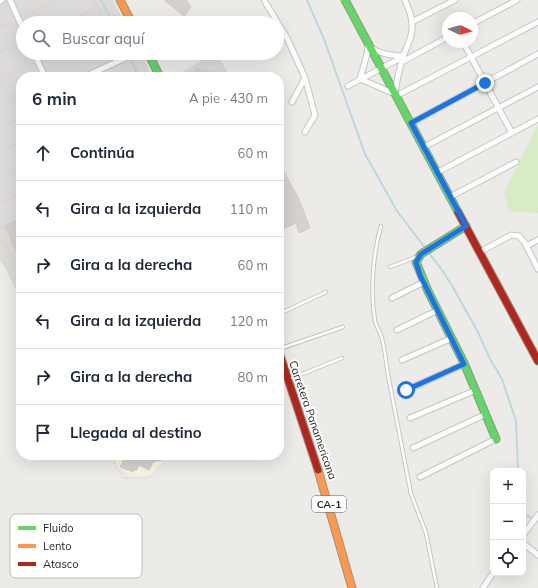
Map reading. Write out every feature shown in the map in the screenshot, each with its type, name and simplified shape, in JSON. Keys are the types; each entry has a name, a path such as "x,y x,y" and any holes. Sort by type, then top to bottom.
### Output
{"main road":[{"path":"120,0 128,16"},
{"path":"345,0 538,361"},
{"path":"152,60 158,72"},
{"path":"466,226 421,255 416,262 424,282 476,390 496,439"},
{"name":"Carretera Panamericana","path":"284,368 303,420 324,487 352,588"}],"street":[{"path":"10,0 17,16"},
{"path":"264,0 274,16"},
{"path":"396,95 402,62 410,39 412,22 405,0"},
{"path":"412,22 455,0"},
{"path":"478,21 517,0"},
{"path":"396,95 538,22"},
{"path":"284,33 305,78 315,115 305,132"},
{"path":"402,62 442,40"},
{"path":"360,79 368,45 376,51 382,53 401,56 405,53"},
{"path":"466,48 512,133"},
{"path":"348,86 399,59 405,53"},
{"path":"411,123 538,54"},
{"path":"95,72 121,60"},
{"path":"38,61 43,72"},
{"path":"292,102 305,78"},
{"path":"360,79 396,95"},
{"path":"424,146 538,87"},
{"path":"438,172 538,119"},
{"path":"450,197 516,162"},
{"path":"480,252 511,235 519,236 538,268"},
{"path":"526,246 538,240"},
{"path":"392,298 424,282"},
{"path":"396,330 438,310"},
{"path":"402,360 452,338"},
{"path":"406,390 464,364"},
{"path":"410,418 476,390"},
{"path":"413,448 486,414"},
{"path":"420,477 496,439"},
{"path":"526,531 538,516"},
{"path":"526,545 538,555"},
{"path":"483,588 491,576"}],"lane":[{"path":"381,226 378,235 373,277 376,322 386,357 388,375 411,494 426,533 437,588"},
{"path":"390,267 421,255"},
{"path":"284,312 326,292"},
{"path":"284,346 343,327"},
{"path":"288,380 342,358"}],"path":[{"path":"24,16 58,0"},
{"path":"94,0 101,16"},
{"path":"79,16 97,8"},
{"path":"0,27 16,20"},
{"path":"0,52 16,45"},
{"path":"0,78 38,61"},
{"path":"0,102 16,95"},
{"path":"0,127 16,120"},
{"path":"0,151 16,144"},
{"path":"0,177 16,170"},
{"path":"0,203 16,195"},
{"path":"0,228 16,220"},
{"path":"0,240 16,261"},
{"path":"16,266 6,269 16,290"},
{"path":"113,460 124,478 148,478 165,460"}],"shaded area":[{"path":"113,0 121,16 16,16 16,60 144,60 150,72 16,72 16,288 0,261 0,1"},
{"path":"202,60 221,60 227,72 182,72"},
{"path":"114,460 166,460 152,475 132,476 117,467"}],"green space":[{"path":"538,125 538,213 509,212 504,193"}],"building":[{"path":"164,0 186,0 191,7 184,16"},
{"path":"196,69 211,72 196,72"},
{"path":"284,172 299,199 310,228 299,233 296,223 284,229"},
{"path":"16,220 16,251 5,226"},
{"path":"124,460 162,460 153,462 149,470 139,465 136,471 134,469 133,472 120,467"}],"waterway":[{"path":"101,0 109,16"},
{"path":"307,0 324,39 365,154 397,211 451,284 502,379 516,421 518,468"},
{"path":"131,60 137,72"},
{"path":"526,515 538,522"}],"traffic: fast":[{"path":"345,0 458,212"},
{"path":"152,60 158,72"},
{"path":"466,226 421,254 416,262 428,291 464,363 496,439"}],"traffic: slow":[{"path":"120,0 128,16"},
{"path":"318,470 352,588"}],"traffic: jam":[{"path":"458,212 538,361"},
{"path":"284,367 318,470"}],"route":[{"path":"406,390 464,364 420,275 416,262 421,254 466,226 411,123 485,83"}]}
